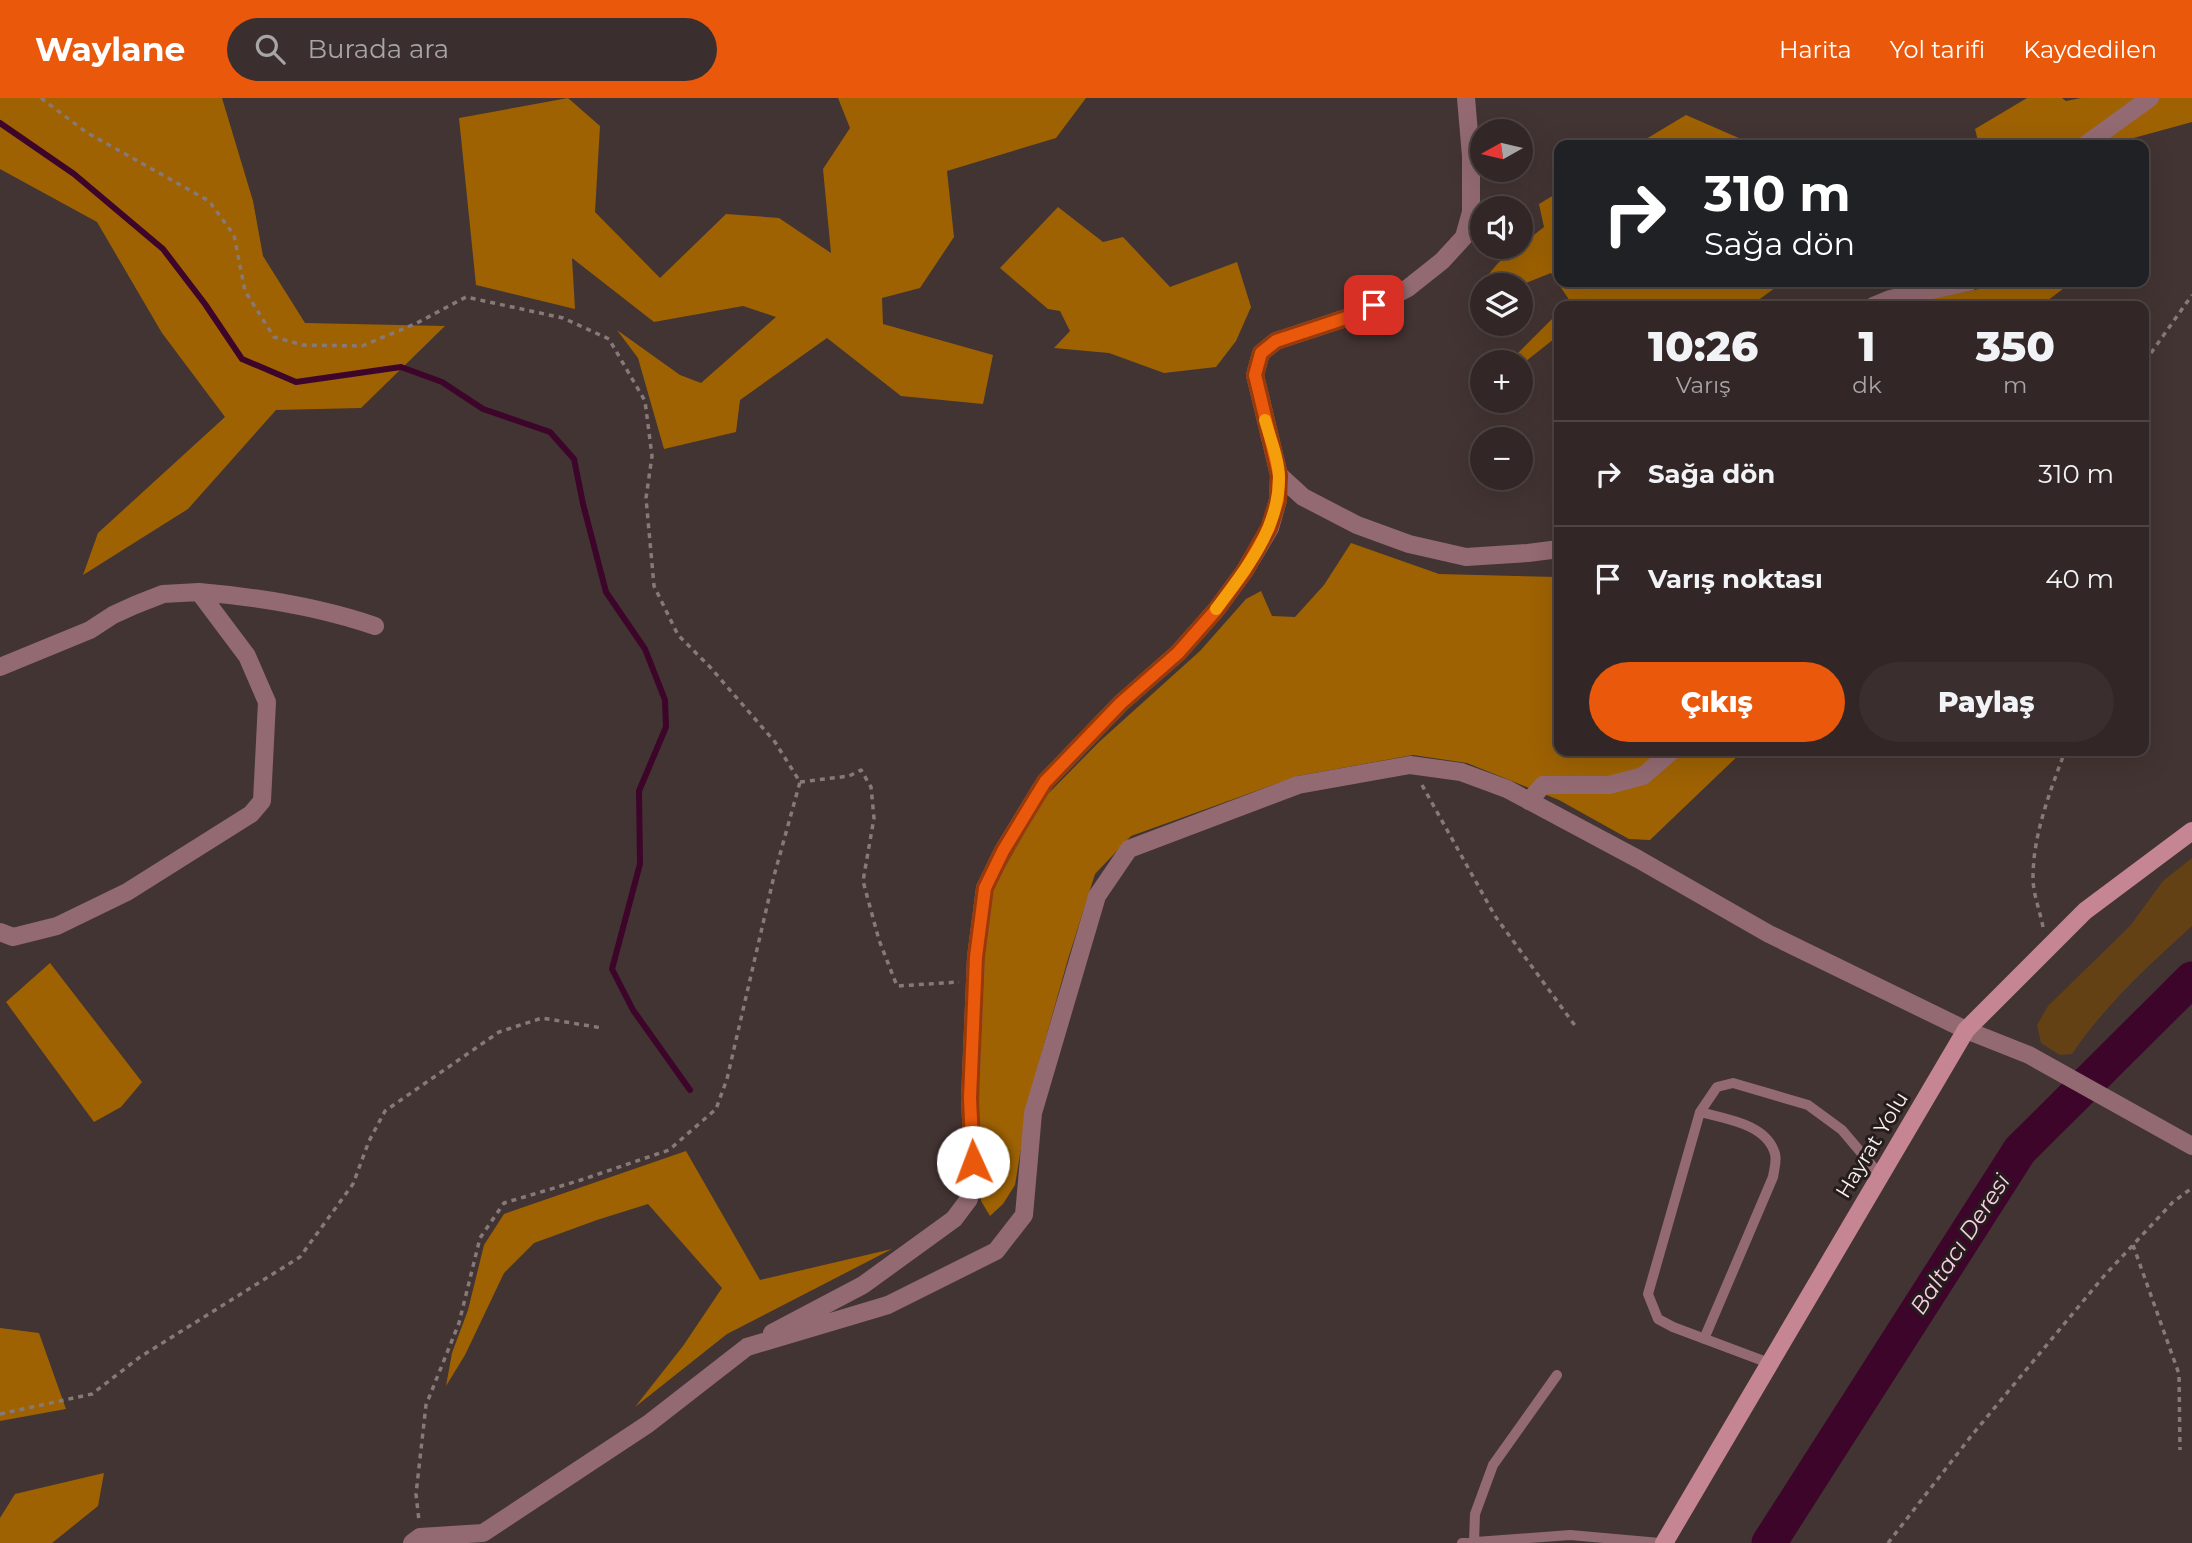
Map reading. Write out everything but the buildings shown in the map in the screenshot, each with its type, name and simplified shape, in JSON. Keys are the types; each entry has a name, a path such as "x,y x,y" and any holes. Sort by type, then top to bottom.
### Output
{"main road":[{"name":"Hayrat Yolu","path":"1662,1543 1966,1030 2085,911 2192,831"}],"street":[{"path":"416,1540 484,1533 648,1424 747,1347 863,1284 954,1219 969,1199 973,1162 970,1098 976,957 985,888 1003,851 1045,782 1121,703 1178,653 1216,610 1244,572 1269,528 1278,500 1279,475 1255,375 1261,353 1276,341 1358,314 1408,288 1443,261 1464,237 1471,212 1471,156 1466,98"},
{"path":"2092,140 2150,98"},
{"path":"1885,301 1946,287"},
{"path":"1279,475 1303,498 1357,525 1409,544 1466,557 1554,550"},
{"path":"0,932 13,937 57,926 127,892 251,814 262,801 267,702 247,656 199,592"},
{"path":"0,667 90,630 113,615 163,594 199,592 238,595 346,616 375,626"},
{"path":"1529,801 1543,785 1609,785 1643,776 1666,756"},
{"path":"747,1347 888,1306 996,1251 1024,1215 1033,1112 1066,996 1097,896 1129,849 1298,785 1410,765 1461,772 1507,789 1638,859 1769,934 1966,1030 2029,1055 2192,1146"}],"lane":[{"path":"1769,1363 1657,1319 1648,1294 1700,1112 1717,1087 1733,1083 1808,1105 1842,1130 1880,1175"},
{"path":"1700,1112 1746,1125 1767,1138 1776,1156 1773,1177 1704,1339"},
{"path":"1474,1542 1475,1514 1493,1465 1557,1375"},
{"path":"1462,1543 1570,1535 1662,1543"}],"path":[{"path":"41,98 86,132 209,201 234,234 245,291 274,337 303,345 362,346 415,324 466,297 563,318 609,339 645,401 652,456 646,498 654,586 678,635 710,667 775,742 800,782 774,876 727,1079 716,1109 668,1150 504,1203 480,1238 459,1323 426,1405 416,1494 416,1540"},
{"path":"2151,353 2192,295"},
{"path":"2047,949 2033,881 2035,848 2047,801 2063,756"},
{"path":"1410,765 1495,916 1576,1027"},
{"path":"800,782 849,776 861,770 872,787 874,818 863,881 879,940 897,986 975,981"},
{"path":"0,1414 92,1394 140,1357 300,1257 353,1184 369,1141 385,1111 499,1032 542,1018 602,1028"},
{"path":"1888,1543 1972,1435 2104,1276 2173,1202 2192,1188"},
{"path":"2133,1245 2179,1374 2180,1450"}],"shaded area":[{"path":"0,98 222,98 253,201 263,256 305,323 445,326 361,408 276,410 188,509 83,575 98,533 225,417 162,333 97,222 0,169"},
{"path":"568,98 600,126 595,212 660,278 726,214 779,218 831,253 823,169 850,128 838,98 1086,98 1056,138 947,171 954,237 920,288 882,298 883,324 993,355 983,404 901,396 827,338 740,400 736,432 664,449 638,358 617,330 680,375 701,383 776,317 743,306 654,322 572,258 575,309 476,285 459,118"},
{"path":"2027,98 2062,98 2066,101 2081,98 2192,98 2192,122 2126,140 1978,140 1975,129"},
{"path":"1686,115 1743,140 1644,140"},
{"path":"1554,195 1554,277 1551,273 1533,280 1533,273 1490,273 1503,259 1533,259 1533,236 1544,227 1539,204"},
{"path":"1058,207 1103,242 1123,237 1170,287 1237,262 1251,307 1236,341 1216,367 1164,373 1109,353 1054,348 1070,331 1060,311 1048,309 1000,268"},
{"path":"1560,287 1776,287 1757,301 1570,301"},
{"path":"2065,287 2047,301 1919,301 1979,289"},
{"path":"1554,317 1554,339 1533,356 1533,350 1521,350"},
{"path":"1351,543 1439,574 1554,577 1554,756 1738,756 1650,840 1629,839 1559,800 1467,763 1413,755 1298,776 1131,836 1095,874 1030,1094 1015,1185 1003,1204 990,1216 981,1201 979,1103 982,961 991,892 1044,798 1099,742 1200,651 1246,599 1261,591 1272,616 1295,617 1324,585"},
{"path":"2192,858 2192,926 2113,1002 2072,1054 2060,1055 2041,1043 2037,1025 2048,1006 2130,926 2163,881"},
{"path":"50,963 142,1082 121,1107 94,1122 6,1002"},
{"path":"686,1151 760,1280 892,1249 727,1334 635,1407 683,1346 722,1288 648,1204 534,1243 504,1273 465,1355 446,1386 452,1353 468,1310 484,1245 504,1214"},
{"path":"0,1328 39,1333 66,1409 0,1421"},
{"path":"104,1473 98,1506 52,1543 0,1543 0,1518 15,1494"}],"waterway":[{"path":"0,123 74,174 163,249 242,359 296,382 401,367 442,382 483,409 550,432 574,459 606,592 645,649 665,700 666,727 639,791 640,864 612,969 633,1010 690,1090"},
{"name":"Baltacı Deresi","path":"1769,1543 2020,1150 2192,979"}],"slow traffic":[{"path":"1216,609 1244,572 1269,528 1278,500 1279,475 1265,420"}],"route":[{"path":"973,1162 970,1098 976,957 985,888 1003,851 1045,782 1121,703 1178,653 1216,610 1244,572 1269,528 1278,500 1279,475 1255,375 1261,353 1276,341 1358,314 1374,305"}]}
